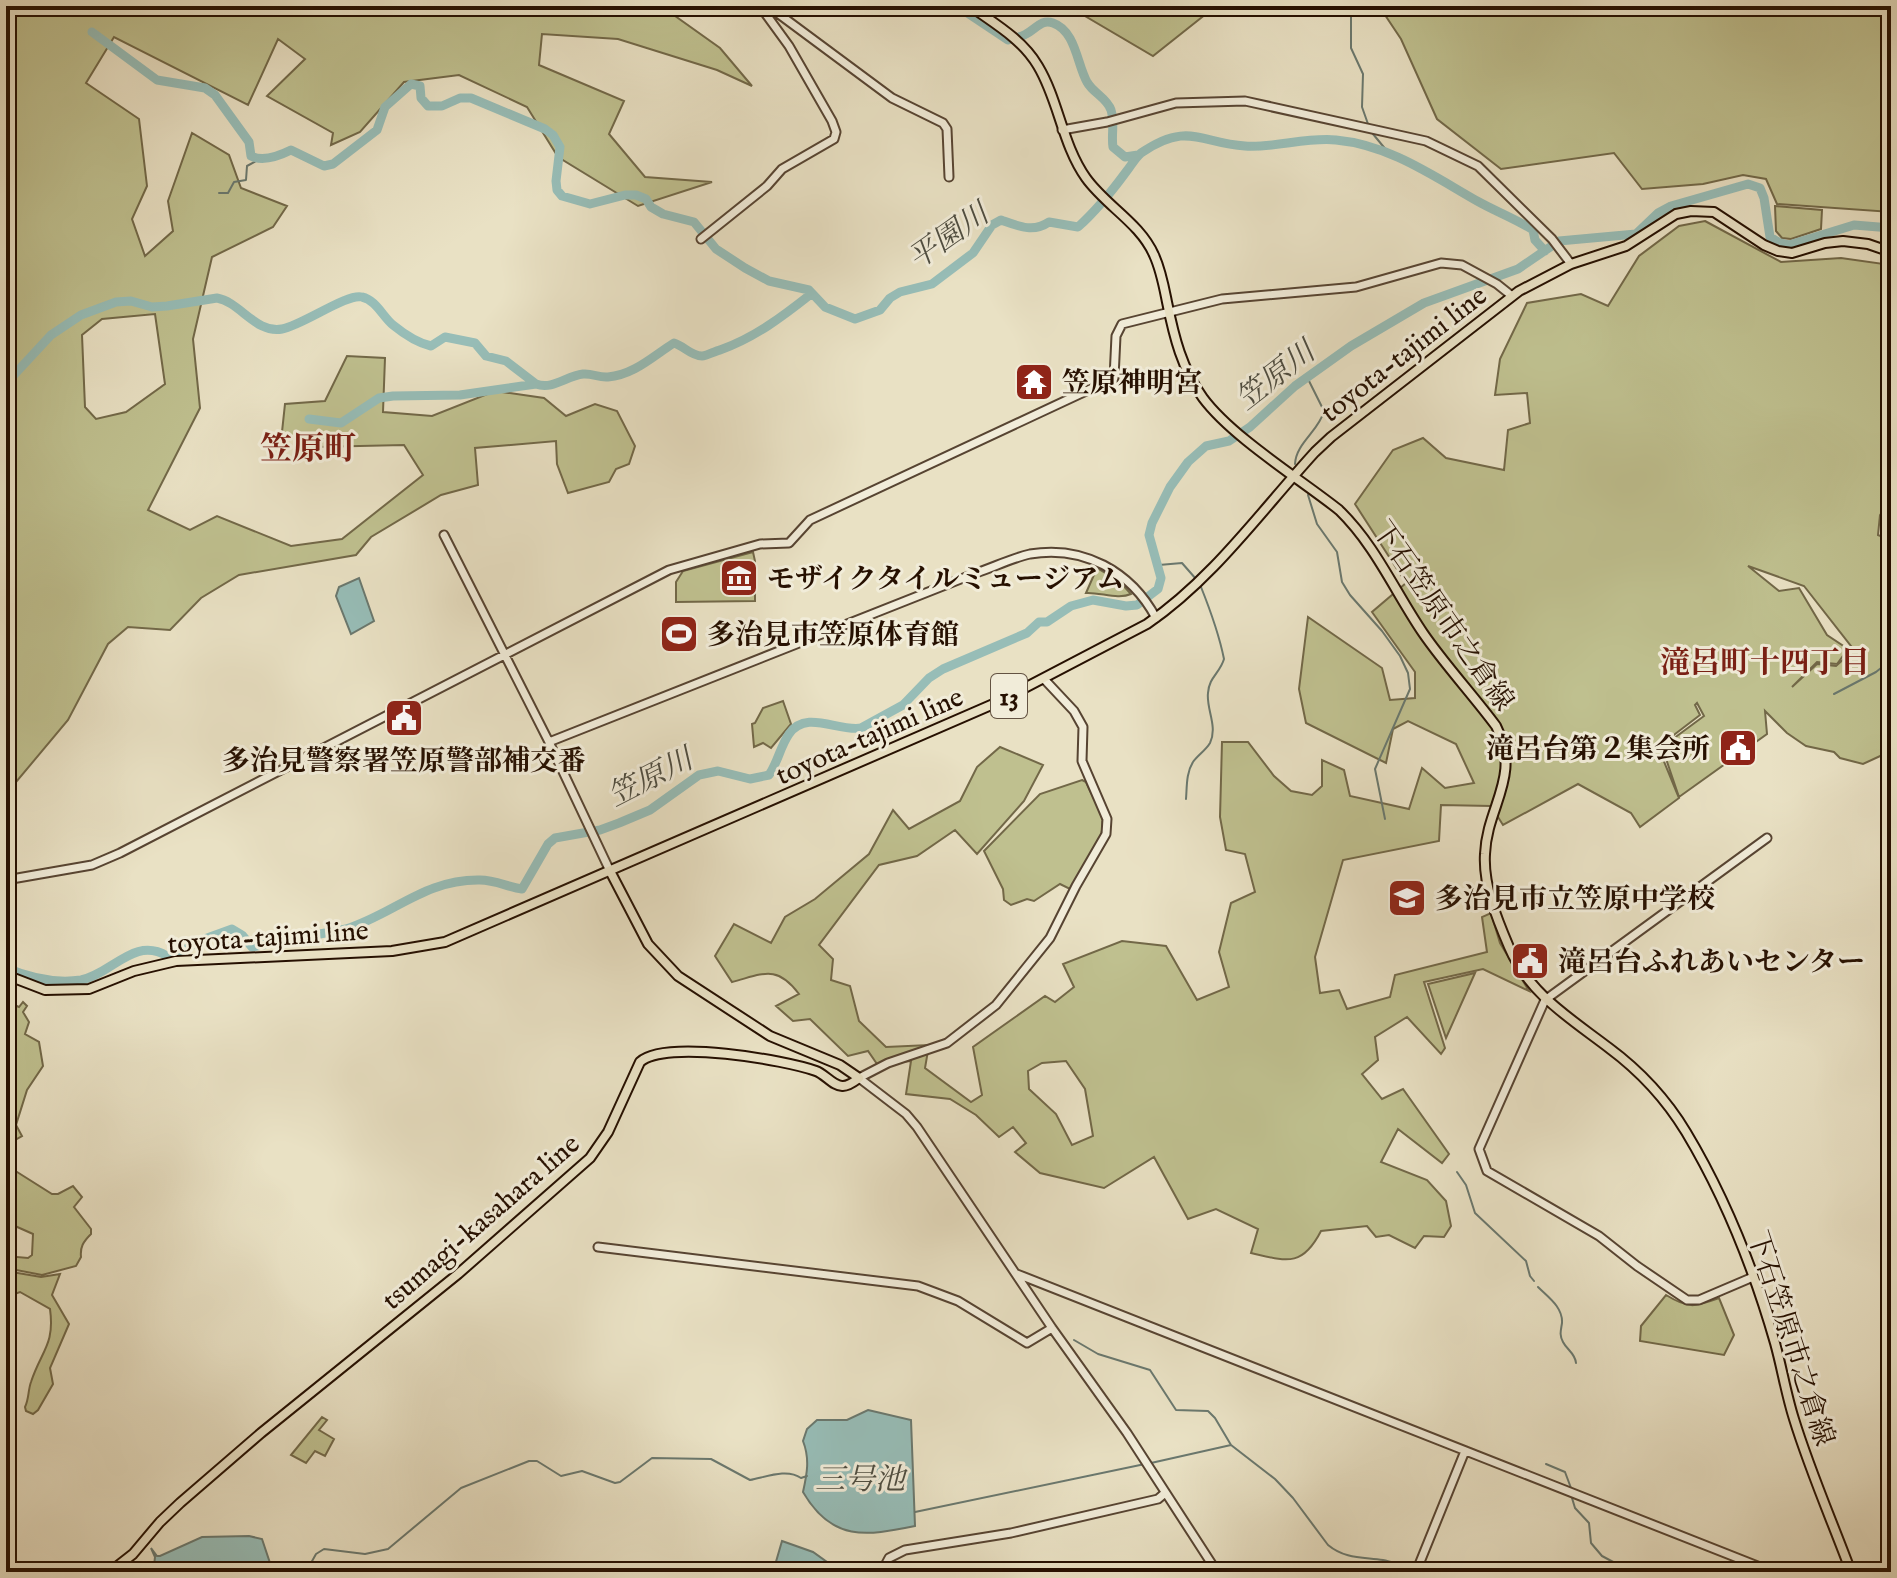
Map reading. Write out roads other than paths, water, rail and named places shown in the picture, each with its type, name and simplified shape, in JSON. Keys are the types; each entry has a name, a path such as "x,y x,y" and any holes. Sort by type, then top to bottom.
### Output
{"main road":[{"name":"下石笠原市之倉線","path":"970,6 1009,33 1039,68 1062,130 1082,171 1151,249 1159,266 1177,349 1186,370 1214,412 1355,526 1424,633 1496,726 1503,740 1507,775 1487,834 1485,874 1510,951 1545,1000 1632,1067 1669,1106 1687,1134 1724,1207 1753,1277 1776,1346 1794,1419 1851,1572"},
{"name":"toyota-tajimi line","path":"6,975 45,990 89,989 134,971 176,961 429,947 445,942 928,733 1044,679 1156,618 1195,588 1331,437 1512,296 1571,264 1626,246 1676,214 1691,211 1714,212 1778,251 1792,253 1843,241 1868,244 1891,252"},
{"path":"610,871 648,944 678,976 770,1036 840,1065 859,1078"},
{"name":"tsumagi-kasahara line","path":"110,1572 133,1554 180,1503 269,1426 458,1274 590,1158 608,1132 640,1062 646,1056 658,1052 728,1054 815,1071 841,1086 847,1086 859,1078"}],"street":[{"path":"701,239 758,193 782,169 834,139 836,132 789,46 760,6"},
{"path":"768,6 892,98 943,123 947,129 949,177"},
{"path":"1062,130 1107,122 1176,103 1245,101 1426,141 1478,166 1552,239 1571,264"},
{"path":"6,880 107,860 669,570 760,544 789,543 810,520 1114,378 1116,336 1122,324 1169,311 1254,295 1356,287 1441,263 1462,265 1512,296"},
{"path":"444,535 549,742 610,871"},
{"path":"549,742 1019,557 1052,552 1081,555 1114,570 1139,591 1156,618"},
{"path":"1044,679 1074,711 1083,727 1082,761 1107,819 1106,834 1050,938 996,1005 947,1043 888,1063 859,1078 894,1104 917,1127 1052,1328 1127,1433 1217,1572"},
{"path":"1753,1277 1699,1300 1687,1300 1599,1236 1487,1171 1479,1149 1545,1000 1767,838"},
{"path":"598,1247 918,1286 958,1301 1027,1343 1052,1328"},
{"path":"1017,1274 1773,1572"},
{"path":"1416,1572 1465,1451"},
{"path":"882,1571 889,1558 905,1550 1011,1533 1158,1499 1165,1493"}],"water":[{"path":"359,578 374,621 351,634 336,596 339,587"},
{"name":"三号池","path":"868,1410 911,1420 915,1526 881,1532 852,1532 826,1520 803,1492 807,1460 803,1441 807,1429 817,1420 847,1420"},
{"path":"249,1536 262,1539 273,1572 147,1572 154,1566 155,1557 151,1548 160,1556 202,1537"},
{"path":"782,1541 813,1552 841,1572 773,1572"}],"waterway":[{"path":"957,6 1008,40 1024,35 1045,22 1061,27 1071,41 1087,82 1111,110 1113,147 1125,157 1138,155"},
{"path":"1351,6 1351,48 1363,74 1362,107 1368,124"},
{"path":"92,32 157,80 205,88 215,95 249,142 251,156 256,158 271,158 291,150 324,166 333,164 377,130 385,107 411,84 420,86 421,98 428,106 442,106 460,98 471,98 553,135 560,147 556,181 557,190 562,196 590,204 625,195 646,199 651,207 663,214 694,222 716,249 745,268 769,281 809,290 825,307 855,319 880,310 900,292 932,284 973,253 992,225 1001,220 1025,227 1037,227 1049,222 1078,227 1104,201 1141,153 1157,143 1183,136 1245,146 1325,139 1375,148 1410,163 1527,226 1533,230 1535,240 1545,251"},
{"path":"1373,134 1387,151"},
{"path":"219,193 228,193 234,182 246,180 247,166 258,160"},
{"name":"笠原川","path":"6,968 42,979 81,980 133,953 144,950 167,956 232,929 252,947 346,929 426,891 460,881 486,880 522,889 548,844 555,838 600,830 650,810 699,775 718,771 750,779 769,775 789,734 804,723 861,728 903,705 929,678 943,669 1027,633 1039,622 1047,622 1071,606 1093,600 1137,605 1158,589 1161,578 1149,535 1170,487 1188,462 1206,446 1229,441 1250,427 1295,386 1351,346 1424,303 1518,269 1559,241 1636,234 1658,213 1671,206 1748,184 1760,188 1770,237 1780,243 1789,245 1854,225 1891,228"},
{"name":"平園川","path":"309,419 341,423 379,398 460,395 554,384 583,374 617,375 635,369 674,343 704,356 756,333 811,294"},
{"path":"13,376 51,335 81,315 116,302 131,301 152,307 217,298 233,305 264,327 282,329 346,300 362,297 375,305 406,335 431,346 445,337 475,343 486,356 506,361 536,384"},
{"path":"1295,464 1299,450 1318,425 1324,411 1307,377"},
{"path":"1308,495 1317,524 1337,552 1342,582 1382,631 1408,673 1410,689 1375,769 1385,819"},
{"path":"1159,565 1182,563 1196,579"},
{"path":"1186,799 1191,766 1212,737 1209,688 1224,659 1201,587"},
{"path":"1834,694 1876,672 1891,660"},
{"path":"1457,1172 1466,1185 1475,1213 1526,1261 1534,1281"},
{"path":"1538,1287 1560,1312 1561,1337 1576,1363"},
{"path":"1074,1340 1098,1354 1150,1370 1176,1410 1208,1411 1231,1445 1275,1479 1334,1550 1415,1568"},
{"path":"1151,1463 1231,1445"},
{"path":"306,1572 316,1554 324,1549 365,1554 388,1549 461,1488 529,1461 537,1461 561,1476 582,1471 615,1483 652,1458 711,1459 750,1480 783,1473 801,1478 807,1476"},
{"path":"915,1512 1145,1464"},
{"path":"1546,1464 1565,1472 1571,1488"},
{"path":"1572,1498 1575,1508 1589,1523 1591,1543 1602,1556 1632,1572"},
{"path":"1421,1570 1431,1572"}],"place":[{"name":"笠原神明宮","path":"1034,382"},
{"name":"モザイクタイルミュージアム","path":"739,578"},
{"name":"多治見市笠原体育館","path":"679,634"},
{"name":"多治見警察署笠原警部補交番","path":"404,718"},
{"name":"滝呂台第２集会所","path":"1738,748"},
{"name":"多治見市立笠原中学校","path":"1407,898"},
{"name":"滝呂台ふれあいセンター","path":"1530,961"}],"district":[{"name":"笠原町","path":"308,448"},
{"name":"滝呂町十四丁目","path":"1765,662"}]}
